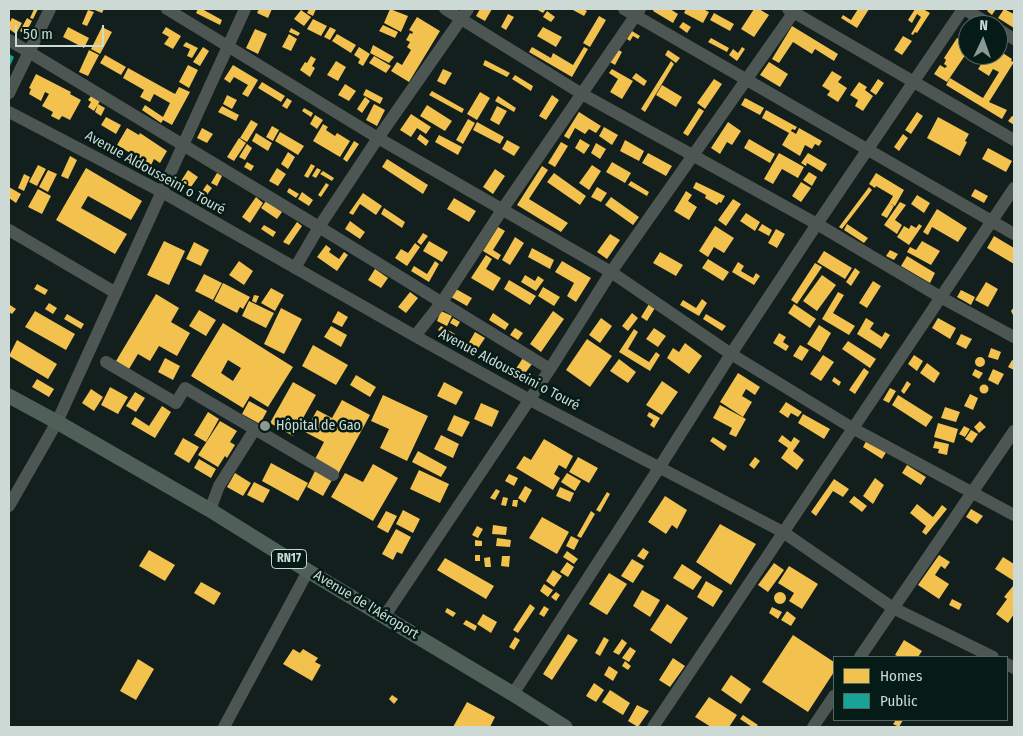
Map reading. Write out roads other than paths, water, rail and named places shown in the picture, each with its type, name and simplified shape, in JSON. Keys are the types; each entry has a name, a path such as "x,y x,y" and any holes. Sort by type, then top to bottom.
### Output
{"main road":[{"name":"Avenue de l'Aéroport","path":"9,396 210,510 513,694 556,725"}],"street":[{"path":"9,93 50,9"},
{"path":"168,9 378,138 611,272 731,354 854,429 1014,516"},
{"path":"9,506 56,422 245,9"},
{"path":"445,9 465,14 582,94 817,224 942,298 1014,337"},
{"path":"513,694 731,354 964,9"},
{"path":"384,616 528,399 550,369 611,272 748,80 793,10 1014,140"},
{"path":"415,336 442,302 502,210 582,94 633,11 1014,234"},
{"path":"295,268 319,227 378,138 465,14"},
{"path":"9,40 550,369"},
{"name":"Avenue Aldousseini o Touré","path":"9,112 162,192 528,399 784,532 893,608 990,656"},
{"path":"653,727 1014,188"},
{"path":"9,230 116,293"},
{"path":"106,362 176,403 185,388 333,475"},
{"path":"210,510 219,486 255,429"},
{"path":"861,656 973,494 1014,431"},
{"path":"224,727 308,571"},
{"path":"813,727 833,697"}],"place":[{"name":"Hôpital de Gao","path":"265,426"}]}
